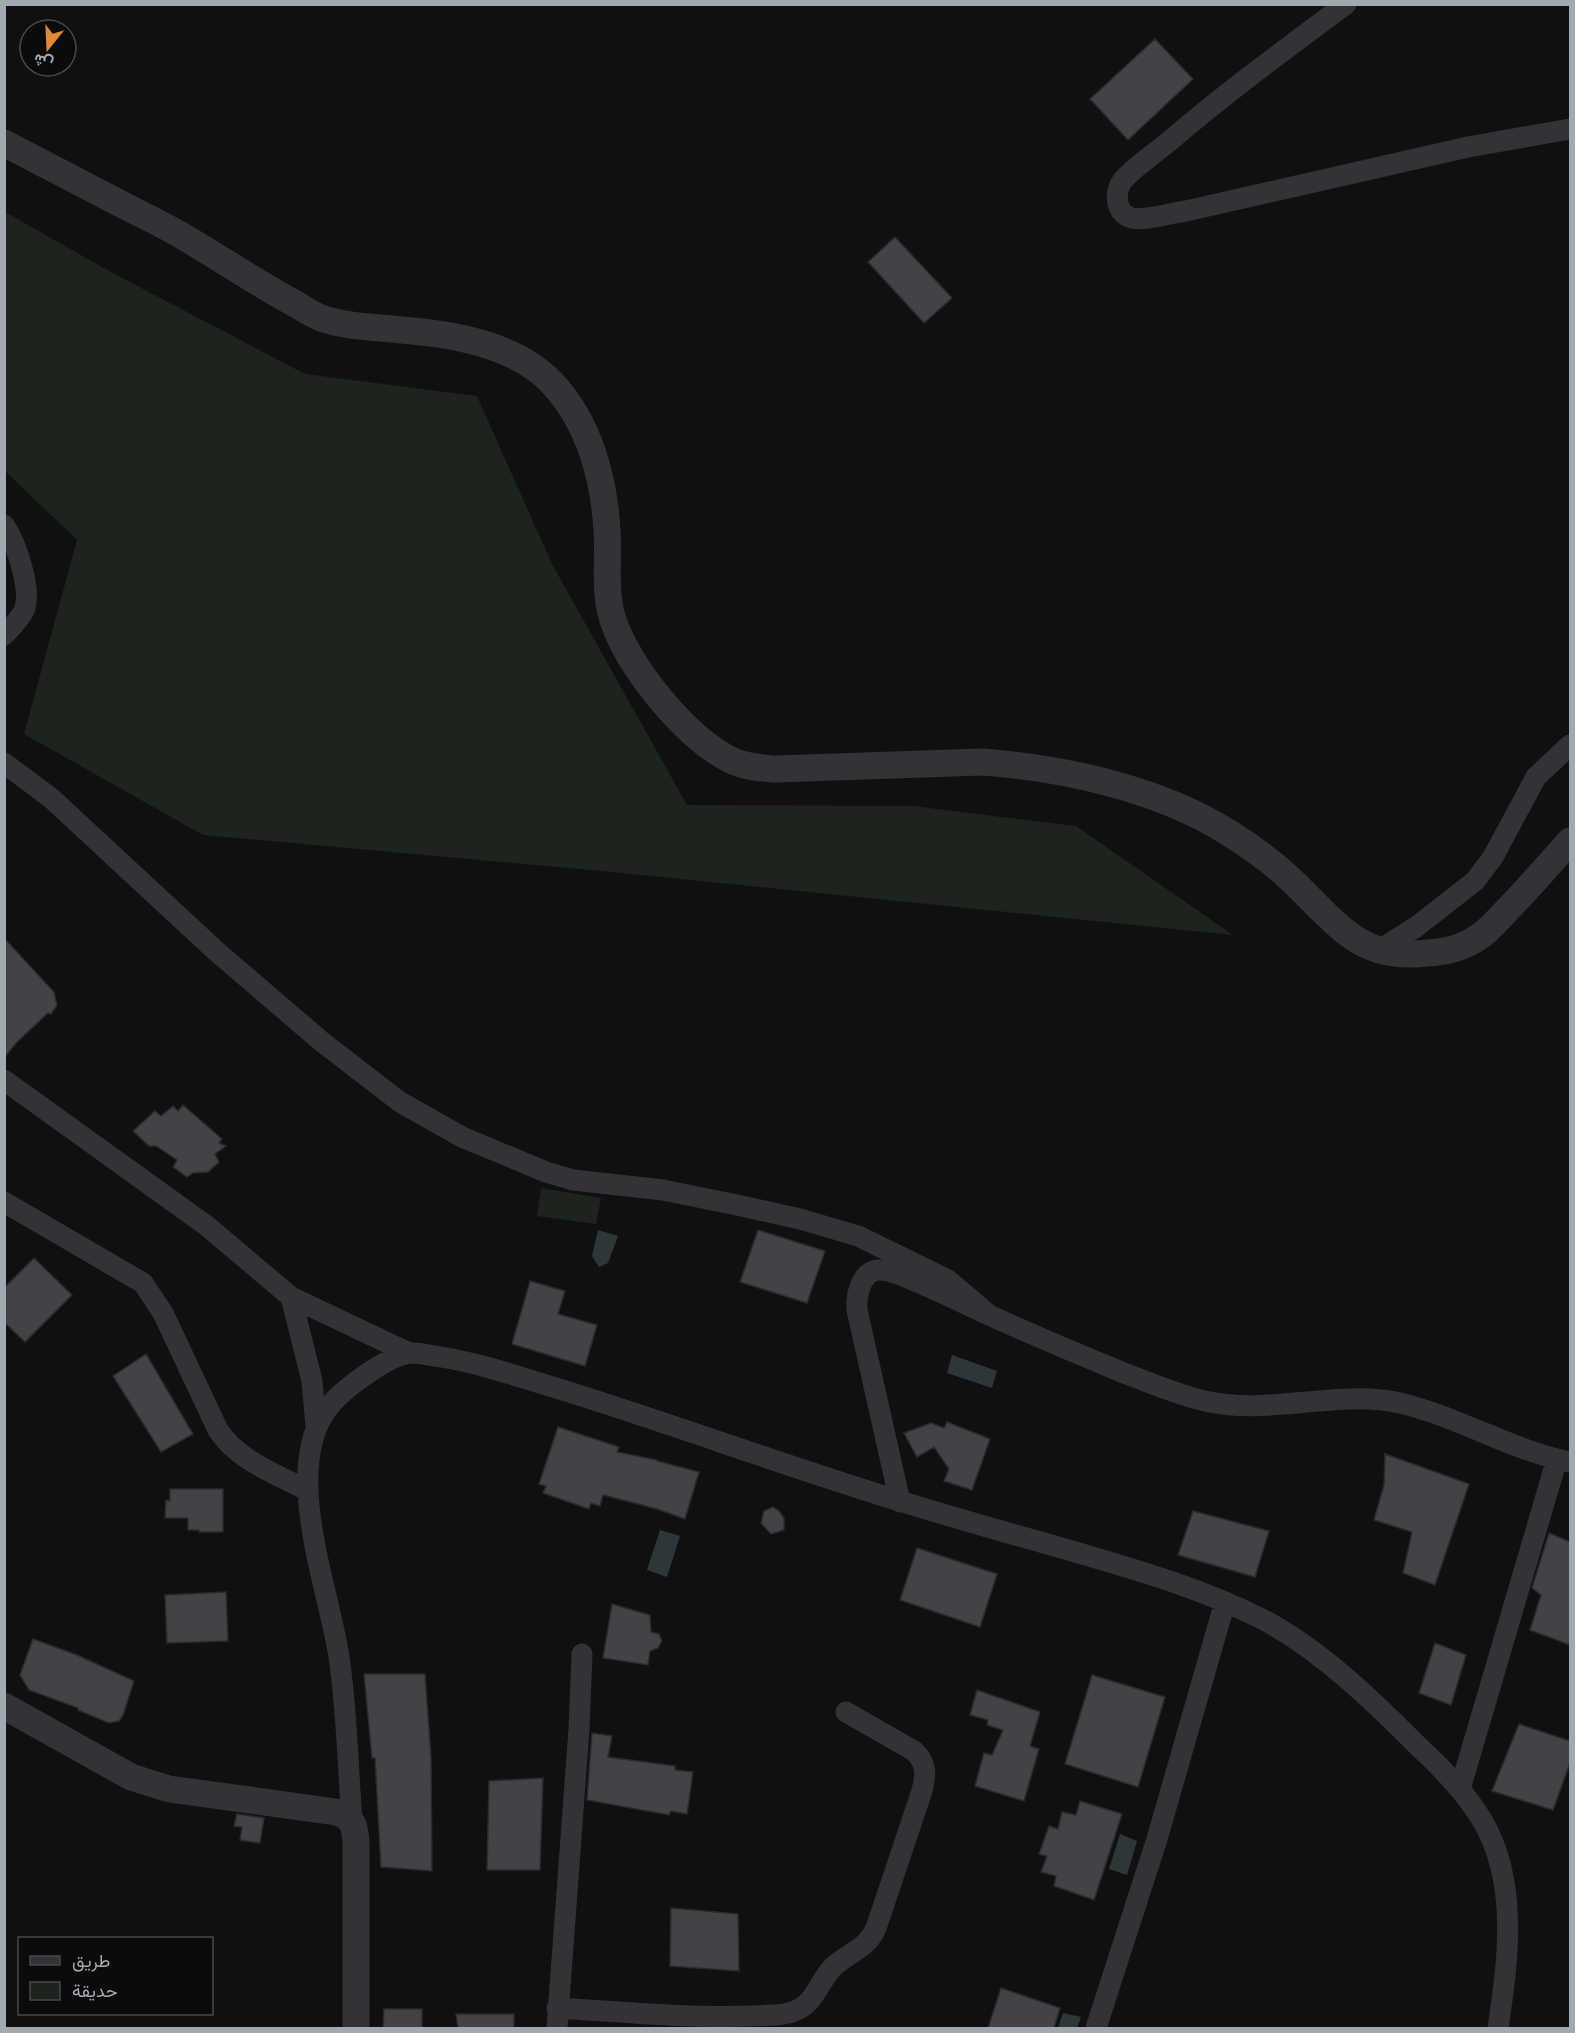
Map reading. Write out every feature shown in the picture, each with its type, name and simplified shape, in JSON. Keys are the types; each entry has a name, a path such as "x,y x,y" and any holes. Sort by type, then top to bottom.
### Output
{"street":[{"path":"1346,4 1281,52 1123,181 1117,193 1118,206 1123,213 1131,218 1146,218 1186,211 1456,150 1570,129"},
{"path":"4,143 183,236 263,286 319,317 341,324 436,333 466,340 520,359 540,371 555,385 577,417 592,447 601,479 607,529 607,587 612,617 620,637 658,697 693,734 735,762 775,769 982,762 1016,765 1115,786 1194,814 1229,833 1278,867 1347,934 1378,951 1400,954 1440,952 1479,938 1570,841"},
{"path":"4,525 21,561 25,608 4,635"},
{"path":"1378,951 1416,927 1475,881 1502,841 1536,777 1570,745"},
{"path":"4,763 51,798 216,951 303,1026 400,1102 462,1137 546,1172 573,1180 663,1190 800,1220 858,1236 948,1280 989,1315"},
{"path":"4,1080 207,1226 291,1297 409,1353 479,1364 675,1426 900,1502 1116,1564 1225,1602 1282,1631 1326,1663 1403,1730 1460,1789 1480,1816 1493,1841 1505,1895 1506,1958 1498,2028"},
{"path":"4,1202 142,1283 163,1313 218,1430 227,1444 243,1456 308,1491"},
{"path":"900,1502 858,1320 857,1302 861,1285 872,1272 885,1271 915,1281 1083,1356 1157,1386 1205,1401 1252,1405 1358,1399 1383,1400 1408,1405 1462,1423 1515,1446 1564,1461 1460,1789"},
{"path":"291,1297 312,1382 316,1426 308,1464 309,1507 339,1658 352,1822 356,1842 356,2028"},
{"path":"316,1426 332,1403 356,1383 383,1364 409,1353"},
{"path":"1096,2028 1157,1839 1225,1602"},
{"path":"582,1654 579,1729 557,2018 783,2014 798,2010 809,2002 834,1966 867,1943 876,1928 925,1780 925,1770 922,1758 914,1751 846,1712"},
{"path":"4,1706 131,1777 153,1785 208,1796 336,1812 349,1817 352,1822"}],"green space":[{"path":"5,212 111,272 305,374 477,396 552,564 687,805 913,806 1076,826 1233,935 612,872 203,835 24,734 77,540 5,471"},
{"path":"541,1188 601,1198 596,1224 537,1216"}],"shaded area":[{"path":"598,1230 618,1236 608,1263 599,1267 592,1256"},
{"path":"952,1355 997,1371 992,1388 947,1373"},
{"path":"660,1530 680,1536 667,1577 647,1570"},
{"path":"1120,1834 1137,1841 1127,1875 1109,1869"},
{"path":"1063,2013 1081,2017 1077,2028 1058,2028"}],"building":[{"path":"1155,39 1193,79 1128,140 1090,99"},
{"path":"895,237 952,298 924,323 868,262"},
{"path":"4,938 54,992 57,1005 51,1014 48,1013 17,1042 4,1058"},
{"path":"183,1105 222,1139 219,1143 226,1146 215,1154 219,1162 208,1172 193,1173 187,1177 173,1167 177,1160 156,1146 149,1146 133,1131 155,1111 161,1116 173,1106 178,1111"},
{"path":"758,1230 825,1251 807,1303 740,1282"},
{"path":"34,1258 72,1295 25,1342 4,1322 4,1288"},
{"path":"530,1281 565,1291 558,1314 597,1325 585,1366 512,1344"},
{"path":"146,1354 193,1434 161,1452 113,1376"},
{"path":"947,1422 990,1439 972,1490 944,1481 949,1469 934,1447 917,1457 904,1433 931,1423 944,1428"},
{"path":"558,1427 619,1447 617,1452 699,1472 685,1519 603,1495 600,1506 591,1503 589,1509 543,1493 546,1486 539,1484"},
{"path":"1385,1454 1469,1484 1435,1585 1403,1573 1412,1532 1374,1520 1384,1485"},
{"path":"170,1489 223,1489 223,1532 188,1530 188,1518 165,1518 166,1500 170,1501"},
{"path":"773,1507 784,1518 784,1530 771,1534 761,1523 764,1511"},
{"path":"1193,1511 1269,1531 1255,1577 1178,1555"},
{"path":"1549,1533 1570,1542 1570,1645 1530,1630 1541,1595 1532,1588"},
{"path":"917,1548 997,1574 980,1627 900,1600"},
{"path":"226,1592 228,1641 167,1643 165,1595"},
{"path":"612,1604 650,1615 651,1632 659,1634 662,1641 658,1648 650,1651 648,1665 603,1658"},
{"path":"33,1639 77,1655 134,1681 119,1721 109,1723 78,1710 78,1708 29,1690 20,1675"},
{"path":"1435,1643 1466,1655 1451,1705 1419,1693"},
{"path":"364,1674 425,1674 431,1757 432,1871 381,1867 375,1758 372,1758"},
{"path":"1092,1675 1165,1697 1138,1787 1065,1764"},
{"path":"977,1690 1040,1712 1030,1746 1039,1749 1024,1801 975,1786 984,1753 992,1755 1003,1730 987,1725 988,1720 970,1715"},
{"path":"1519,1724 1570,1741 1570,1763 1553,1810 1492,1791"},
{"path":"592,1733 612,1736 608,1757 675,1766 675,1770 693,1772 687,1814 671,1811 669,1815 587,1800"},
{"path":"543,1778 540,1870 487,1870 489,1781"},
{"path":"1080,1801 1122,1814 1094,1900 1054,1886 1056,1876 1041,1872 1047,1856 1039,1854 1049,1826 1058,1829 1062,1812 1076,1815"},
{"path":"237,1814 264,1818 260,1843 240,1840 242,1827 234,1826"},
{"path":"671,1908 738,1914 739,1971 670,1966"},
{"path":"1001,1988 1060,2008 1054,2028 988,2028"},
{"path":"384,2009 422,2009 422,2028 383,2028"},
{"path":"456,2014 514,2014 514,2028 458,2028"}]}
